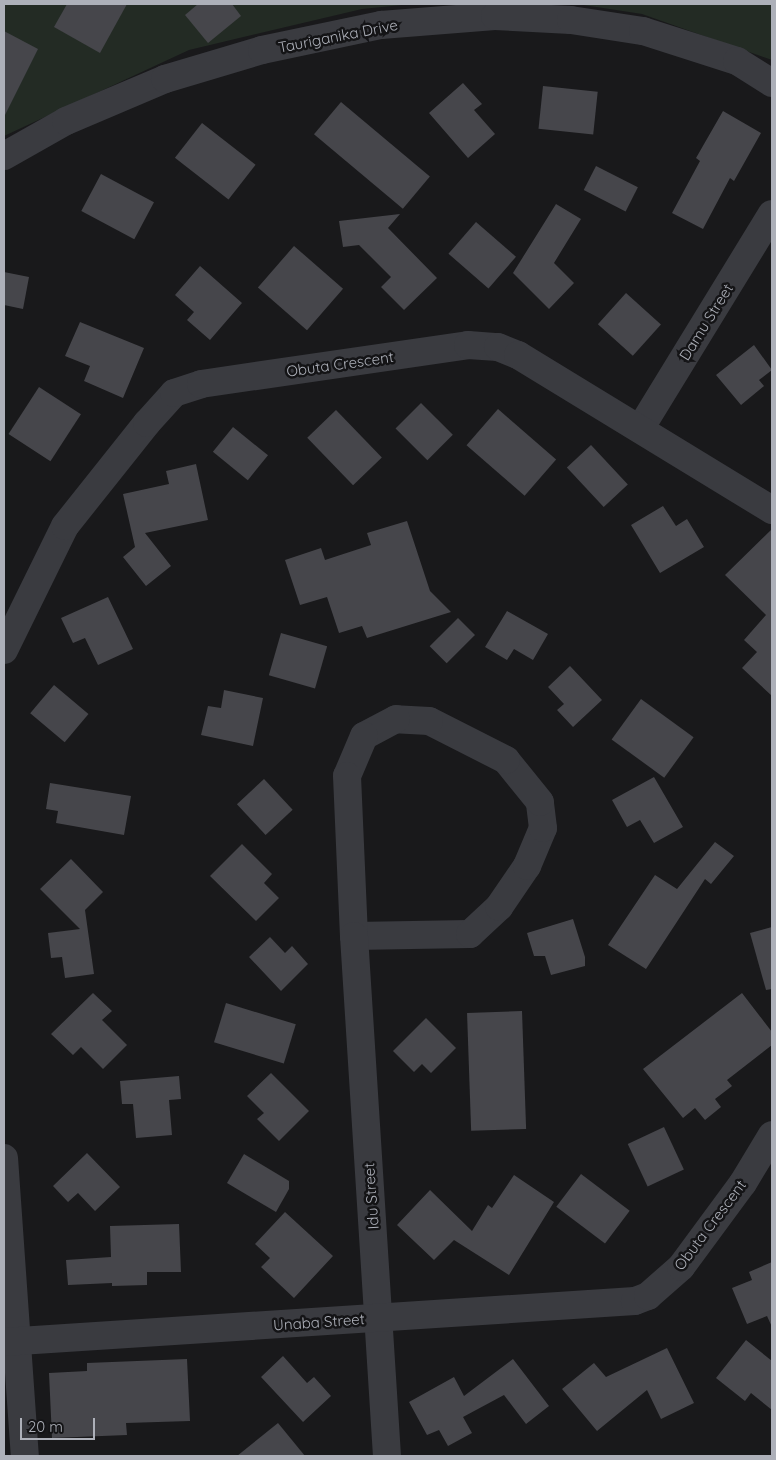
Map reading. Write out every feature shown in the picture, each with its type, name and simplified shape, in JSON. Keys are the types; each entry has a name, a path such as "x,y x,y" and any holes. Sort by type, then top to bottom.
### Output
{"street":[{"name":"Tauriganika Drive","path":"4,156 66,121 165,79 262,50 381,25 495,16 571,20 643,31 737,61 772,82"},
{"name":"Damu Street","path":"640,430 772,214"},
{"name":"Obuta Crescent","path":"4,650 65,526 146,423 174,393 201,384 468,345 498,347 518,355 772,510"},
{"name":"Idu Street","path":"354,936 470,934 498,907 526,866 543,828 540,802 506,760 429,721 396,719 364,736 346,776 354,936 380,1318 387,1456"},
{"name":"Obuta Crescent","path":"635,1301 648,1296 681,1267 743,1184 772,1135"},
{"path":"4,1158 11,1341 25,1456"},
{"name":"Unaba Street","path":"11,1341 635,1301"}],"shaded area":[{"path":"4,4 412,4 362,9 189,50 4,136"},
{"path":"577,4 772,4 772,60 642,14"}],"building":[{"path":"67,4 127,4 100,53 54,27"},
{"path":"198,4 232,4 241,16 208,43 185,15"},
{"path":"4,31 38,49 4,117"},
{"path":"463,83 482,104 474,110 495,134 468,158 429,113"},
{"path":"543,86 598,92 593,135 539,129"},
{"path":"341,102 430,177 403,209 314,134"},
{"path":"723,111 761,133 734,181 730,178 703,229 672,213 700,161 696,158"},
{"path":"202,123 256,165 228,200 175,158"},
{"path":"596,166 638,187 626,211 584,190"},
{"path":"101,174 154,202 134,239 81,211"},
{"path":"556,204 581,219 554,263 574,283 549,309 513,273"},
{"path":"400,214 388,228 437,278 404,310 381,287 391,277 359,245 343,247 339,221"},
{"path":"476,222 516,257 488,288 448,254"},
{"path":"294,246 343,289 307,330 258,288"},
{"path":"200,266 242,303 210,340 187,320 194,312 175,295"},
{"path":"4,272 29,277 23,309 4,305"},
{"path":"626,293 661,324 633,356 598,324"},
{"path":"80,322 144,348 123,398 84,381 90,366 65,356"},
{"path":"754,345 772,370 759,380 764,386 741,405 716,375"},
{"path":"39,387 81,414 50,461 9,434"},
{"path":"421,403 453,435 427,460 396,428"},
{"path":"498,409 556,460 525,496 467,445"},
{"path":"336,410 382,457 353,485 307,438"},
{"path":"233,427 268,455 248,480 213,452"},
{"path":"591,445 628,484 604,507 567,468"},
{"path":"196,464 208,520 145,533 171,566 146,586 123,557 135,547 123,494 169,484 166,471"},
{"path":"663,506 676,526 687,519 704,547 660,573 631,525"},
{"path":"407,521 430,591 451,612 367,638 362,626 339,633 327,597 300,605 285,560 321,548 325,560 371,545 367,533"},
{"path":"772,529 772,696 742,668 757,652 744,640 766,615 725,575"},
{"path":"108,597 133,649 98,665 85,638 73,643 61,618"},
{"path":"507,611 548,634 533,660 514,649 507,660 485,647"},
{"path":"458,618 475,635 447,663 430,646"},
{"path":"281,633 327,646 315,689 269,675"},
{"path":"570,666 602,700 573,727 557,710 564,704 548,687"},
{"path":"54,685 88,714 65,742 30,713"},
{"path":"224,690 263,698 253,746 201,735 208,706 221,708"},
{"path":"641,699 694,737 664,778 612,739"},
{"path":"654,777 683,827 654,843 640,820 627,827 612,800"},
{"path":"264,779 293,810 266,835 237,804"},
{"path":"50,783 131,796 124,835 56,823 58,811 46,809"},
{"path":"715,842 734,856 711,884 705,879 646,969 608,945 655,875 677,889"},
{"path":"242,844 272,874 264,883 279,898 256,921 210,876"},
{"path":"71,859 103,892 85,910 94,974 65,978 62,957 51,958 48,933 80,929 40,889"},
{"path":"573,919 585,957 585,966 551,975 545,956 534,956 527,933"},
{"path":"772,927 772,989 766,990 750,933"},
{"path":"270,937 285,953 292,946 308,964 281,991 249,957"},
{"path":"93,993 112,1011 102,1020 127,1045 103,1069 81,1047 73,1055 51,1034"},
{"path":"742,993 772,1032 772,1045 727,1080 732,1086 715,1099 721,1107 705,1120 695,1108 683,1118 643,1069"},
{"path":"226,1003 296,1024 284,1064 214,1042"},
{"path":"522,1011 526,1129 471,1131 467,1013"},
{"path":"426,1018 456,1048 431,1073 422,1064 414,1072 393,1051"},
{"path":"271,1073 309,1111 279,1141 257,1119 264,1113 247,1096"},
{"path":"179,1076 181,1099 169,1100 172,1135 136,1138 133,1104 122,1104 120,1081"},
{"path":"664,1127 684,1170 648,1187 628,1144"},
{"path":"87,1153 120,1187 95,1211 78,1193 68,1202 53,1186"},
{"path":"244,1154 289,1181 289,1189 276,1212 227,1183"},
{"path":"581,1174 630,1211 605,1243 556,1207"},
{"path":"514,1175 554,1202 509,1275 454,1240 434,1260 397,1225 430,1190 472,1231 488,1205 492,1208"},
{"path":"285,1212 333,1256 294,1298 261,1267 270,1258 255,1244"},
{"path":"179,1224 181,1272 147,1272 147,1285 112,1286 112,1283 68,1285 66,1260 111,1257 110,1226"},
{"path":"772,1262 772,1327 767,1316 747,1324 732,1288 752,1280 749,1272"},
{"path":"746,1340 772,1361 772,1410 751,1393 745,1401 716,1378"},
{"path":"667,1348 694,1403 661,1419 647,1390 597,1431 562,1389 594,1363 606,1377"},
{"path":"283,1356 307,1383 314,1377 331,1396 303,1422 261,1377"},
{"path":"187,1359 190,1421 126,1423 127,1435 52,1438 49,1373 87,1371 87,1363"},
{"path":"513,1359 549,1406 526,1424 504,1395 463,1417 472,1433 448,1446 439,1430 427,1435 409,1402 454,1377 464,1396"},
{"path":"278,1423 305,1456 237,1456"}]}
